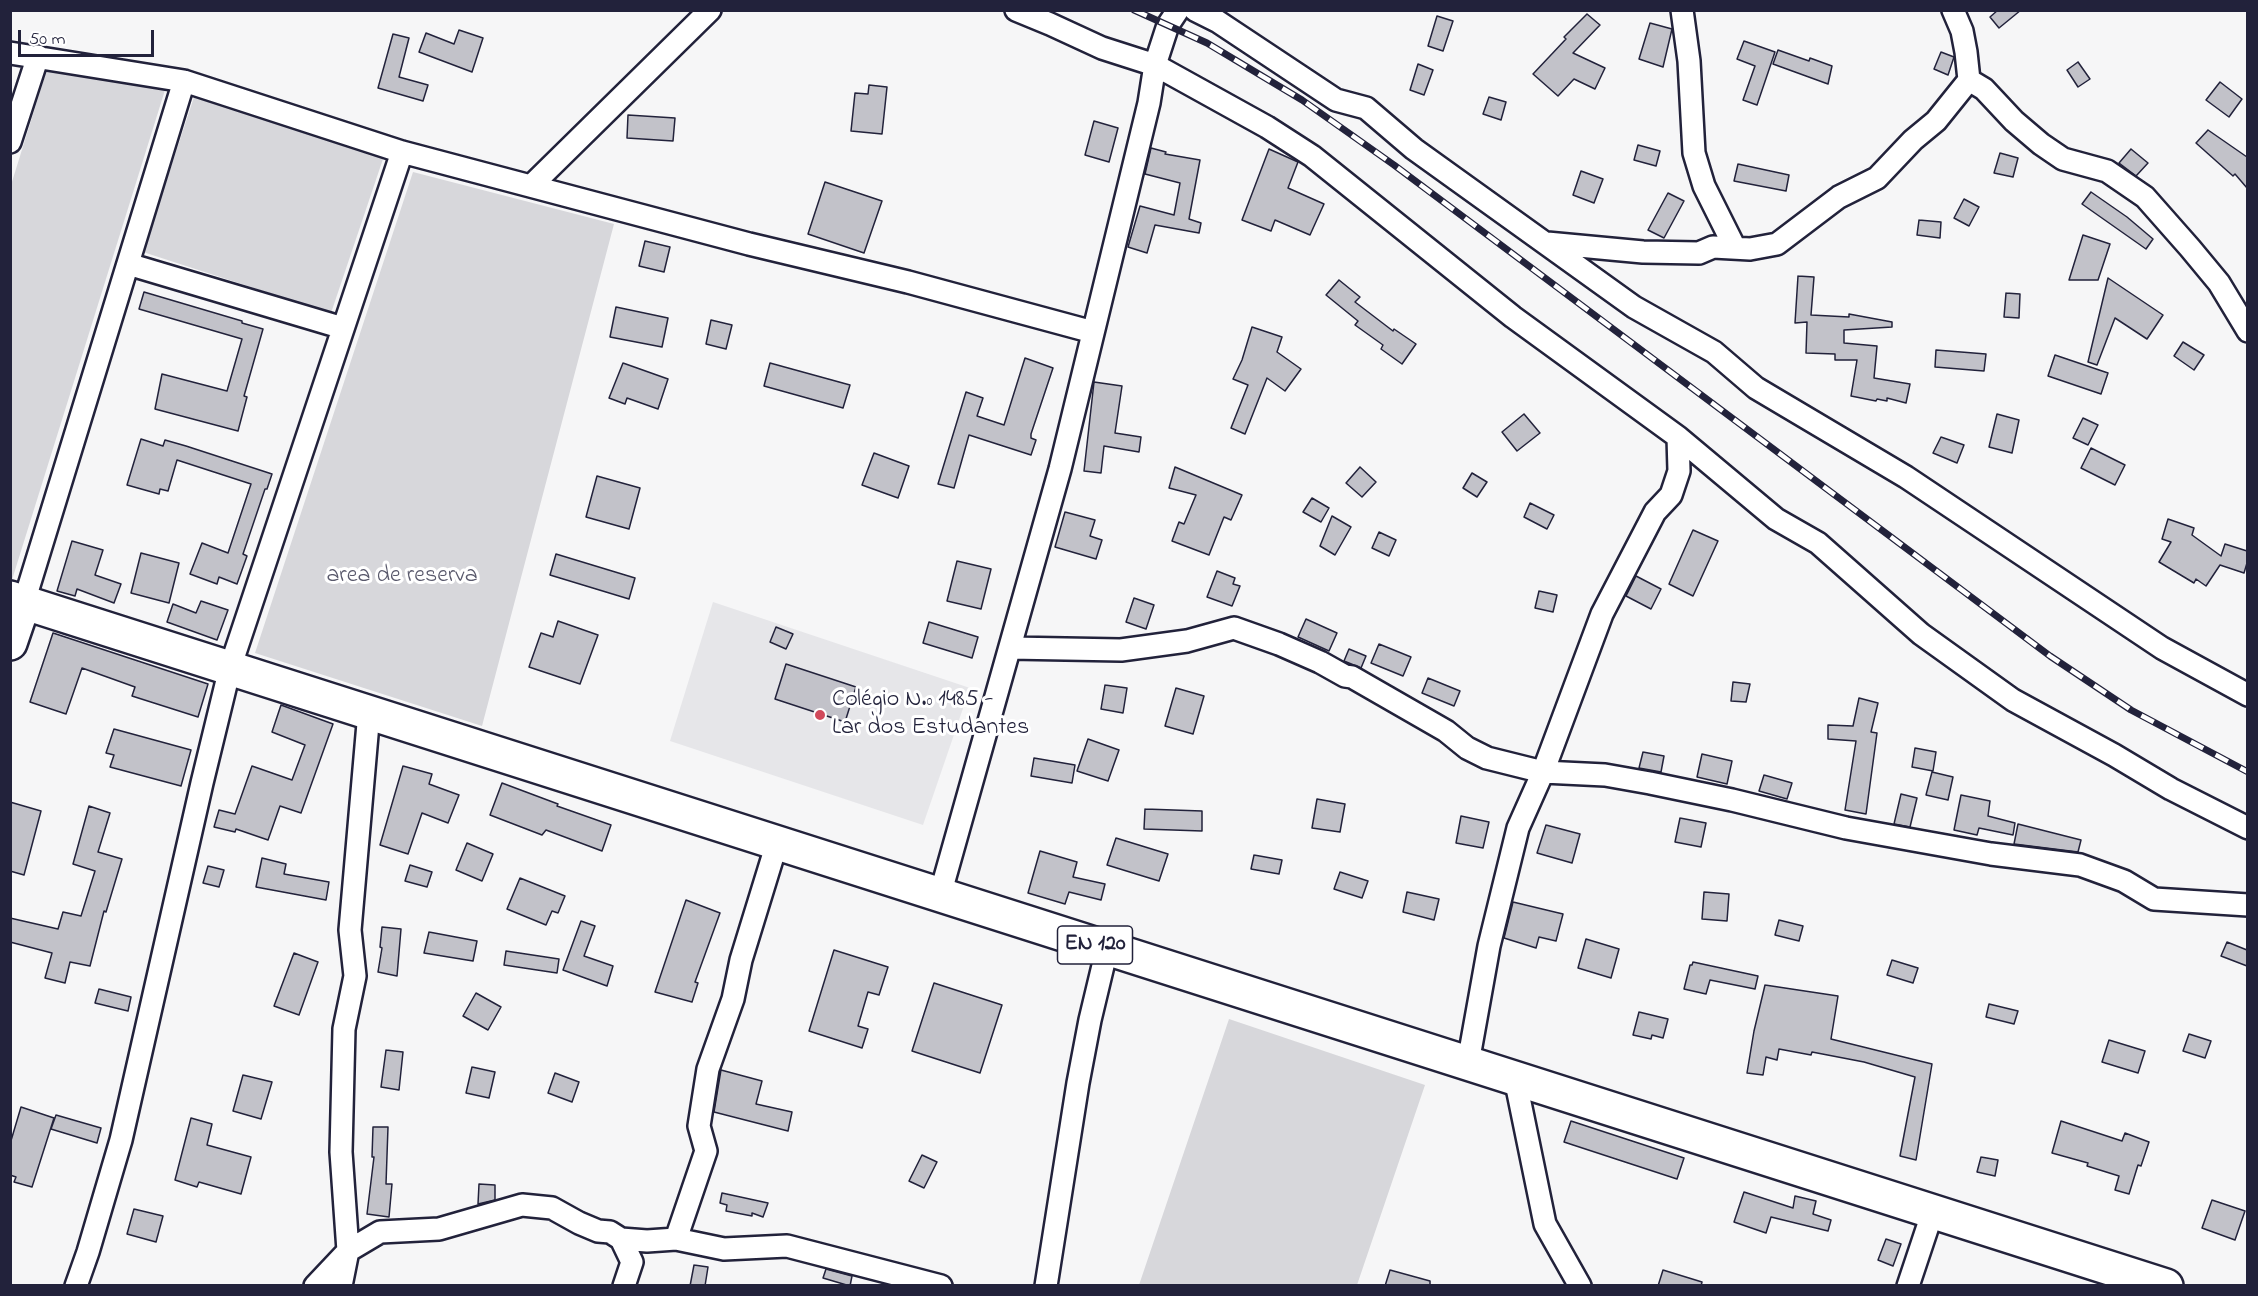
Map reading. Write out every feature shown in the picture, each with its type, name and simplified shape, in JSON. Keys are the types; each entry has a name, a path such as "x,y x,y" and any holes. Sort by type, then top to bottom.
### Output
{"main road":[{"path":"10,643 17,600"},
{"name":"EN 120","path":"17,600 2166,1286"}],"street":[{"path":"531,186 710,10"},
{"path":"1016,10 1102,48 1155,65 1267,127 1312,156 1513,317 1678,437 1776,519 1818,543 1921,634 2013,700 2171,789 2247,828"},
{"path":"940,895 1060,469 1149,103 1155,65 1168,25 1178,10"},
{"path":"1195,10 1217,21 1336,100 1366,108 1414,149 1634,307 1714,352 1756,388 1906,477 2162,648 2247,696"},
{"path":"1682,10 1689,61 1694,153 1704,186 1735,248"},
{"path":"1546,243 1643,252 1699,253 1713,247 1750,249 1777,244 1839,197 1877,178 1936,121 1969,80 1964,42 1953,10"},
{"path":"10,53 184,81 402,152 749,244 920,285 1093,332"},
{"path":"10,142 38,56"},
{"path":"1969,80 1984,89 2014,121 2063,159 2108,171 2145,197 2219,283 2247,331"},
{"path":"17,600 128,264 184,81"},
{"path":"76,1286 121,1140 230,668 402,152"},
{"path":"128,264 343,328"},
{"path":"1468,1063 1489,946 1518,828 1543,772 1602,614 1655,512 1671,495 1679,471 1678,437"},
{"path":"1010,648 1121,650 1187,641 1234,628 1279,644 1345,676 1352,677 1487,758 1543,772 1605,775 1650,783 1846,828 1991,854 2080,865 2124,881 2154,899 2247,905"},
{"path":"341,1286 348,1251 340,1152 344,1029 355,976 350,930 369,712"},
{"path":"676,1239 706,1151 699,1126 708,1069 733,999 741,960 777,843"},
{"path":"1046,1286 1080,1072 1107,949"},
{"path":"1515,1078 1545,1224 1580,1286"},
{"path":"315,1286 348,1251 380,1232 439,1229 522,1205 552,1208 579,1223 598,1231 609,1232 621,1239 647,1241 676,1239 724,1249 787,1246 941,1286"},
{"path":"1908,1286 1933,1211"},
{"path":"621,1239 632,1262 624,1286"}],"shaded area":[{"name":"Colégio N.º 1485 - Lar dos Estudantes","path":"713,602 970,688 923,825 670,741"}],"green space":[{"path":"48,66 165,90 11,583 11,185"},
{"path":"195,94 384,156 331,313 143,252"},
{"name":"area de reserva","path":"413,172 614,224 482,726 255,653"},
{"path":"1229,1019 1425,1085 1357,1285 1139,1285"}],"building":[{"path":"1998,10 2021,10 1999,28 1990,17"},
{"path":"1587,14 1600,25 1573,53 1605,68 1595,89 1574,79 1558,96 1533,74"},
{"path":"1437,16 1453,21 1443,51 1428,46"},
{"path":"1650,23 1672,29 1663,67 1639,59"},
{"path":"459,30 483,38 472,72 419,52 426,33 454,44"},
{"path":"393,34 409,38 399,77 428,85 423,101 378,88"},
{"path":"1744,41 1775,52 1757,105 1743,100 1755,66 1737,59"},
{"path":"1778,50 1832,66 1828,84 1773,64"},
{"path":"1941,52 1954,57 1948,75 1934,69"},
{"path":"2078,62 2090,79 2078,87 2067,70"},
{"path":"1418,64 1433,70 1424,95 1410,90"},
{"path":"2220,82 2242,99 2229,117 2206,100"},
{"path":"869,85 887,87 882,134 851,131 855,93 868,94"},
{"path":"1489,97 1506,102 1501,120 1483,114"},
{"path":"628,115 675,118 673,141 627,138"},
{"path":"1094,121 1118,128 1109,162 1085,155"},
{"path":"2208,130 2247,157 2247,188 2235,174 2233,176 2196,143"},
{"path":"1638,145 1660,151 1656,166 1634,160"},
{"path":"1151,148 1166,152 1165,154 1200,160 1189,219 1201,223 1199,233 1155,225 1147,253 1128,247 1140,206 1174,215 1180,183 1145,174"},
{"path":"1269,149 1298,162 1288,188 1324,204 1310,235 1275,220 1271,231 1242,220"},
{"path":"2131,149 2148,163 2136,176 2119,163"},
{"path":"2000,153 2018,158 2013,177 1994,173"},
{"path":"1738,164 1789,175 1786,191 1734,181"},
{"path":"1581,171 1603,179 1594,203 1573,195"},
{"path":"825,182 882,201 864,253 808,234"},
{"path":"2091,192 2127,217 2153,239 2146,249 2082,204"},
{"path":"1668,193 1684,201 1664,238 1648,230"},
{"path":"1964,199 1979,207 1969,226 1954,218"},
{"path":"1919,220 1941,222 1940,238 1917,235"},
{"path":"2083,235 2110,244 2098,280 2069,280"},
{"path":"645,241 670,247 664,272 639,266"},
{"path":"1798,276 1814,277 1811,315 1849,317 1849,314 1892,322 1892,327 1844,330 1844,343 1877,346 1874,378 1910,384 1906,403 1887,398 1887,401 1877,399 1876,401 1851,396 1857,360 1835,360 1835,354 1806,353 1807,322 1795,323"},
{"path":"2108,278 2163,315 2147,339 2115,318 2097,365 2088,362"},
{"path":"1339,280 1360,297 1355,302 1393,331 1394,329 1416,344 1402,364 1381,349 1383,345 1355,325 1358,321 1326,295"},
{"path":"144,292 263,329 244,396 247,397 238,431 155,409 162,374 227,391 242,339 139,309"},
{"path":"2006,293 2020,294 2019,318 2004,317"},
{"path":"616,307 668,318 662,347 610,337"},
{"path":"711,320 732,325 726,349 706,344"},
{"path":"1252,327 1282,337 1277,352 1301,369 1285,391 1267,378 1245,434 1231,428 1248,385 1233,379 1242,360"},
{"path":"2183,342 2204,355 2194,370 2174,356"},
{"path":"1936,350 1986,354 1984,371 1935,367"},
{"path":"2055,355 2108,373 2101,394 2048,376"},
{"path":"1025,358 1053,368 1031,434 1031,438 1036,440 1031,455 969,435 954,488 938,484 966,392 983,398 977,416 1004,425"},
{"path":"623,363 668,379 658,409 627,398 625,404 609,398"},
{"path":"770,363 850,385 843,408 764,386"},
{"path":"1094,382 1122,386 1115,433 1141,437 1139,452 1104,446 1101,473 1084,471"},
{"path":"1524,414 1540,433 1517,451 1502,432"},
{"path":"1997,414 2019,420 2012,453 1989,447"},
{"path":"2083,418 2098,425 2088,445 2073,438"},
{"path":"1941,437 1964,445 1957,463 1933,453"},
{"path":"141,439 163,446 165,440 272,474 243,554 247,556 237,584 219,577 217,584 190,574 202,543 228,553 251,484 177,460 168,491 160,489 159,494 127,485"},
{"path":"2091,448 2125,465 2115,485 2081,468"},
{"path":"874,453 909,466 898,498 862,485"},
{"path":"1175,467 1242,495 1231,520 1224,517 1209,555 1172,541 1179,522 1184,524 1196,495 1169,488"},
{"path":"1360,467 1376,482 1362,497 1346,483"},
{"path":"1472,473 1487,482 1477,497 1463,488"},
{"path":"597,476 640,488 629,529 586,517"},
{"path":"1312,498 1329,508 1321,522 1303,512"},
{"path":"1530,503 1554,515 1547,529 1524,517"},
{"path":"1065,512 1095,520 1090,536 1102,540 1096,559 1055,547"},
{"path":"1332,516 1351,527 1335,555 1320,546"},
{"path":"2168,519 2194,528 2192,535 2221,556 2225,544 2247,551 2244,573 2220,565 2206,586 2196,579 2194,583 2159,562 2171,542 2162,539"},
{"path":"1693,530 1718,541 1693,596 1669,584"},
{"path":"1379,532 1396,540 1389,556 1372,548"},
{"path":"72,541 103,550 95,575 121,584 114,603 77,589 75,596 57,591"},
{"path":"141,553 179,563 169,603 131,593"},
{"path":"556,554 635,578 629,599 550,575"},
{"path":"957,561 991,569 981,609 947,601"},
{"path":"1217,571 1235,578 1233,584 1240,586 1232,606 1207,597"},
{"path":"1636,576 1661,589 1651,609 1626,596"},
{"path":"1539,591 1557,595 1553,612 1535,608"},
{"path":"1134,598 1154,605 1146,629 1126,622"},
{"path":"201,601 228,610 217,640 167,622 173,604 196,613"},
{"path":"1306,619 1337,633 1329,651 1298,637"},
{"path":"558,621 598,635 580,684 529,667 541,633 553,637"},
{"path":"929,622 978,637 972,658 923,643"},
{"path":"776,627 793,634 786,649 770,642"},
{"path":"53,633 208,684 198,717 132,696 135,687 82,668 66,714 30,702"},
{"path":"1379,644 1411,657 1403,676 1371,663"},
{"path":"1349,649 1366,656 1361,668 1344,661"},
{"path":"786,664 856,687 845,722 775,699"},
{"path":"1428,678 1460,691 1454,706 1422,693"},
{"path":"1733,682 1750,684 1746,702 1731,701"},
{"path":"1105,685 1127,688 1123,713 1101,709"},
{"path":"1176,688 1204,696 1193,734 1165,726"},
{"path":"1859,698 1878,703 1871,732 1877,733 1866,814 1845,810 1856,741 1828,739 1828,725 1853,726"},
{"path":"281,705 333,724 301,813 280,806 268,840 236,829 235,832 214,827 219,810 235,814 252,766 292,780 305,745 272,732"},
{"path":"114,729 191,750 181,786 110,767 114,755 106,753"},
{"path":"1088,739 1119,750 1108,781 1077,771"},
{"path":"1915,748 1936,752 1933,771 1912,767"},
{"path":"1643,752 1664,756 1661,772 1639,768"},
{"path":"1702,754 1732,761 1727,784 1697,777"},
{"path":"1034,758 1075,765 1072,783 1031,776"},
{"path":"403,766 432,774 429,784 459,795 448,823 422,813 408,854 380,845"},
{"path":"1932,772 1953,777 1948,800 1926,795"},
{"path":"1764,775 1792,783 1787,799 1759,791"},
{"path":"502,783 611,825 602,851 546,830 542,835 490,815"},
{"path":"1901,794 1917,798 1910,827 1894,824"},
{"path":"1961,795 1990,801 1988,816 2015,823 2013,835 1979,828 1977,835 1954,830"},
{"path":"1317,799 1345,804 1340,832 1312,828"},
{"path":"10,802 41,811 24,875 10,871"},
{"path":"89,806 110,813 98,852 122,859 106,912 104,911 90,966 70,962 65,983 45,978 52,953 10,942 10,918 58,929 63,912 81,916 95,871 73,864"},
{"path":"1145,809 1202,811 1202,831 1144,829"},
{"path":"1461,816 1489,822 1483,848 1456,843"},
{"path":"1680,818 1706,823 1701,847 1675,842"},
{"path":"2018,824 2081,840 2078,852 2014,844"},
{"path":"1546,825 1580,834 1572,863 1537,853"},
{"path":"1116,838 1168,854 1159,881 1107,865"},
{"path":"467,843 493,854 482,881 456,870"},
{"path":"1040,851 1077,862 1073,877 1105,884 1101,900 1069,892 1065,904 1028,893"},
{"path":"1254,855 1282,860 1279,874 1251,869"},
{"path":"262,858 286,864 284,874 329,882 326,900 256,887"},
{"path":"410,865 432,872 427,887 405,881"},
{"path":"208,866 224,870 219,887 203,883"},
{"path":"1340,872 1368,881 1362,898 1334,889"},
{"path":"520,878 565,896 558,913 552,911 546,925 507,909"},
{"path":"1407,892 1439,899 1434,920 1403,912"},
{"path":"1704,892 1729,894 1727,921 1702,919"},
{"path":"686,900 720,913 695,982 698,983 692,1002 655,992"},
{"path":"1513,902 1563,914 1556,941 1539,937 1536,948 1504,938"},
{"path":"1779,920 1803,926 1799,941 1775,935"},
{"path":"581,921 595,926 584,956 613,966 607,986 563,970"},
{"path":"382,927 401,929 397,976 378,972 382,948 380,947"},
{"path":"429,932 477,941 473,961 424,953"},
{"path":"1586,939 1619,949 1611,978 1578,968"},
{"path":"2227,942 2247,950 2247,966 2221,956"},
{"path":"834,950 888,967 879,995 868,992 858,1026 868,1029 862,1048 809,1031"},
{"path":"506,951 559,959 557,973 504,965"},
{"path":"294,953 318,962 299,1015 274,1006"},
{"path":"1892,960 1918,968 1913,983 1887,975"},
{"path":"1693,962 1758,976 1755,989 1710,980 1706,994 1684,989 1690,965"},
{"path":"934,983 1002,1005 980,1073 912,1051"},
{"path":"1765,985 1838,996 1831,1039 1932,1064 1916,1160 1900,1156 1915,1077 1864,1062 1812,1052 1811,1055 1779,1049 1777,1060 1766,1057 1763,1075 1747,1073"},
{"path":"99,989 131,997 128,1011 95,1003"},
{"path":"476,993 501,1007 488,1030 463,1016"},
{"path":"1989,1004 2018,1011 2014,1024 1986,1017"},
{"path":"1639,1012 1668,1019 1663,1038 1652,1035 1651,1039 1633,1035"},
{"path":"2189,1034 2211,1041 2205,1058 2183,1051"},
{"path":"2109,1040 2145,1051 2138,1073 2102,1062"},
{"path":"386,1050 403,1052 399,1090 381,1087"},
{"path":"472,1067 495,1072 489,1098 466,1093"},
{"path":"721,1070 762,1081 756,1104 792,1112 788,1131 714,1112"},
{"path":"555,1073 579,1082 572,1102 548,1093"},
{"path":"243,1075 272,1082 261,1119 233,1111"},
{"path":"21,1107 54,1118 32,1187 14,1182 16,1177 10,1175 10,1144"},
{"path":"56,1115 101,1128 97,1143 51,1129"},
{"path":"191,1118 212,1124 207,1145 251,1157 241,1194 199,1182 197,1187 175,1180"},
{"path":"1571,1121 1684,1158 1677,1179 1564,1142"},
{"path":"2061,1121 2122,1141 2125,1133 2149,1142 2141,1166 2138,1165 2129,1194 2115,1190 2119,1176 2087,1166 2088,1163 2052,1153"},
{"path":"373,1127 388,1127 386,1184 392,1184 389,1217 367,1214 374,1157 372,1157"},
{"path":"922,1155 937,1162 924,1188 909,1181"},
{"path":"1981,1157 1998,1160 1995,1176 1977,1172"},
{"path":"479,1184 495,1185 495,1200 478,1204"},
{"path":"1744,1192 1793,1208 1795,1196 1816,1201 1813,1214 1831,1220 1828,1231 1771,1217 1766,1233 1734,1222"},
{"path":"722,1193 768,1203 763,1217 752,1213 752,1216 726,1211 727,1205 720,1203"},
{"path":"2212,1200 2245,1211 2235,1240 2202,1228"},
{"path":"134,1209 163,1216 156,1242 127,1234"},
{"path":"1886,1239 1901,1244 1893,1266 1878,1260"},
{"path":"694,1265 708,1267 705,1286 690,1286"},
{"path":"826,1269 852,1276 850,1286 823,1278"},
{"path":"1390,1270 1430,1281 1430,1286 1385,1286"},
{"path":"1663,1270 1702,1282 1701,1286 1658,1286"}],"railway":[{"path":"1134,10 1207,43 1302,100 1394,165 2050,656 2131,710 2248,772"}],"place":[{"name":"Colégio N.º 1485 - Lar dos Estudantes","path":"820,715"}]}
